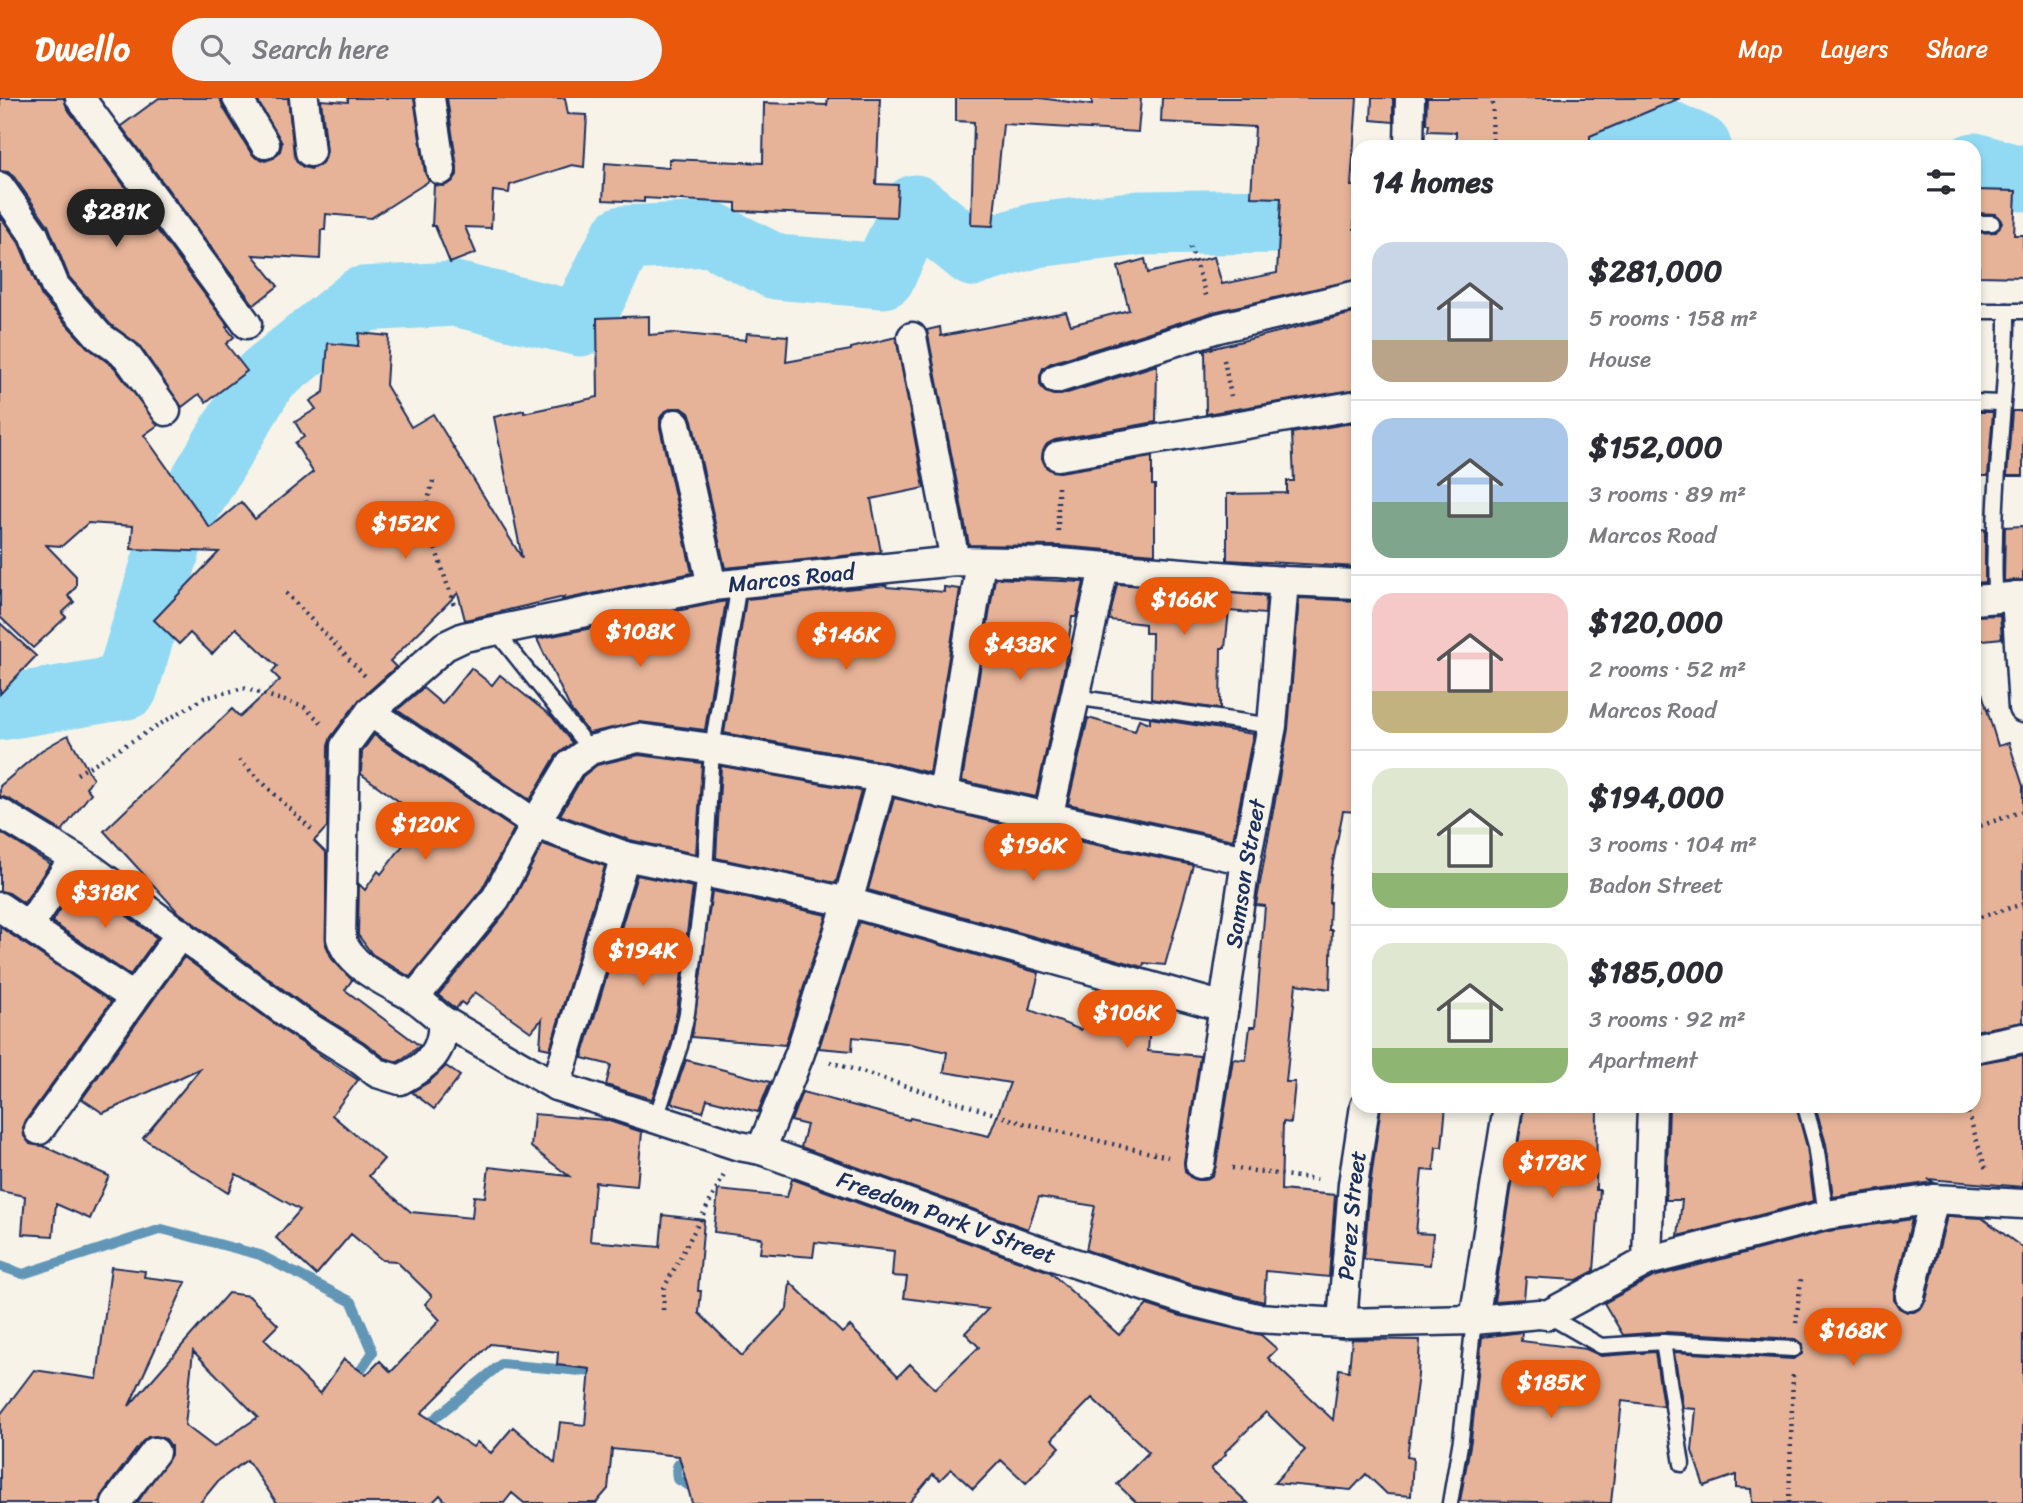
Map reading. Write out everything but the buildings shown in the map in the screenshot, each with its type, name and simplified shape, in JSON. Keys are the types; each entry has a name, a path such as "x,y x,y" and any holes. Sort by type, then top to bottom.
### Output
{"street":[{"path":"79,98 247,324"},
{"path":"237,98 265,144"},
{"path":"304,98 310,152"},
{"path":"430,98 441,170"},
{"path":"1409,99 1409,140"},
{"path":"0,187 34,235 55,286 99,336 126,355 166,411"},
{"path":"1056,379 1218,328 1351,297"},
{"path":"912,337 968,561 943,794"},
{"path":"1058,456 1351,406"},
{"path":"677,424 726,585"},
{"name":"Marcos Road","path":"345,746 378,705 445,646 464,637 726,585 968,561 1059,563 1351,584"},
{"path":"1048,818 1104,568"},
{"name":"Samson Street","path":"1200,1164 1246,860 1272,726 1284,581"},
{"path":"2002,597 2023,708"},
{"path":"378,705 536,824 625,856 848,902 1224,1007"},
{"path":"414,998 496,898 570,765 590,750 638,738 712,748 881,778 1048,818 1246,860"},
{"path":"344,860 345,746"},
{"path":"750,1148 800,1054 848,902 881,778"},
{"path":"0,813 74,858 181,933 294,1018 377,1073 400,1080 430,1059 437,1052 441,1040 442,1020"},
{"path":"556,1086 625,856"},
{"path":"29,926 74,858"},
{"name":"Freedom Park V Street","path":"344,860 341,938 351,958 400,992 414,998 442,1020 556,1086 750,1148 1185,1300 1257,1318 1342,1323 1474,1320 1547,1315"},
{"path":"0,906 134,998"},
{"path":"38,1130 181,933"},
{"path":"1981,1047 2023,1038"},
{"name":"Perez Street","path":"1342,1323 1353,1184 1364,1113"},
{"path":"1474,1320 1507,1113"},
{"path":"1647,1261 1653,1113"},
{"path":"1547,1315 1647,1261 1722,1240 1826,1215 1934,1199 2010,1203"},
{"path":"1910,1296 1934,1199"},
{"path":"116,1503 155,1452"}],"lane":[{"path":"1981,223 1992,223"},
{"path":"2002,597 1995,508 2001,403 2007,357 2007,311"},
{"path":"1981,312 2023,311"},
{"path":"1981,402 2001,403"},
{"path":"656,1118 680,1046 687,1013 705,873 712,748 726,585"},
{"path":"495,630 590,750"},
{"path":"1074,696 1272,726"},
{"path":"1807,1113 1816,1145 1826,1215"},
{"path":"1547,1315 1601,1346 1663,1342 1794,1349"},
{"path":"1450,1503 1461,1439 1474,1320"},
{"path":"1663,1342 1682,1464"}],"path":[{"path":"1492,140 1493,98"},
{"path":"433,481 427,504 427,523 464,637"},
{"path":"286,593 378,705"},
{"path":"77,774 204,698 244,688 304,707 345,746"},
{"path":"239,760 344,860"},
{"path":"1981,826 2023,811"},
{"path":"1981,917 2023,904"},
{"path":"800,1054 1023,1123 1200,1164 1353,1184"},
{"path":"1969,1113 2010,1203"},
{"path":"663,1310 664,1288 750,1148"},
{"path":"1789,1503 1794,1349 1801,1279"}],"waterway":[{"path":"1613,140 1645,122 1684,140"},
{"path":"1981,167 2023,179"},
{"path":"0,708 126,687 174,529 265,377 362,299 455,294 580,324 623,238 711,234 776,267 883,276 915,207 973,254 1036,235 1139,223 1351,220"},
{"path":"0,1266 23,1274 162,1229 260,1255 352,1302 373,1352 352,1383"},
{"path":"423,1428 501,1364 604,1373"},
{"path":"691,1453 677,1466 677,1479 693,1488 698,1487"}]}
